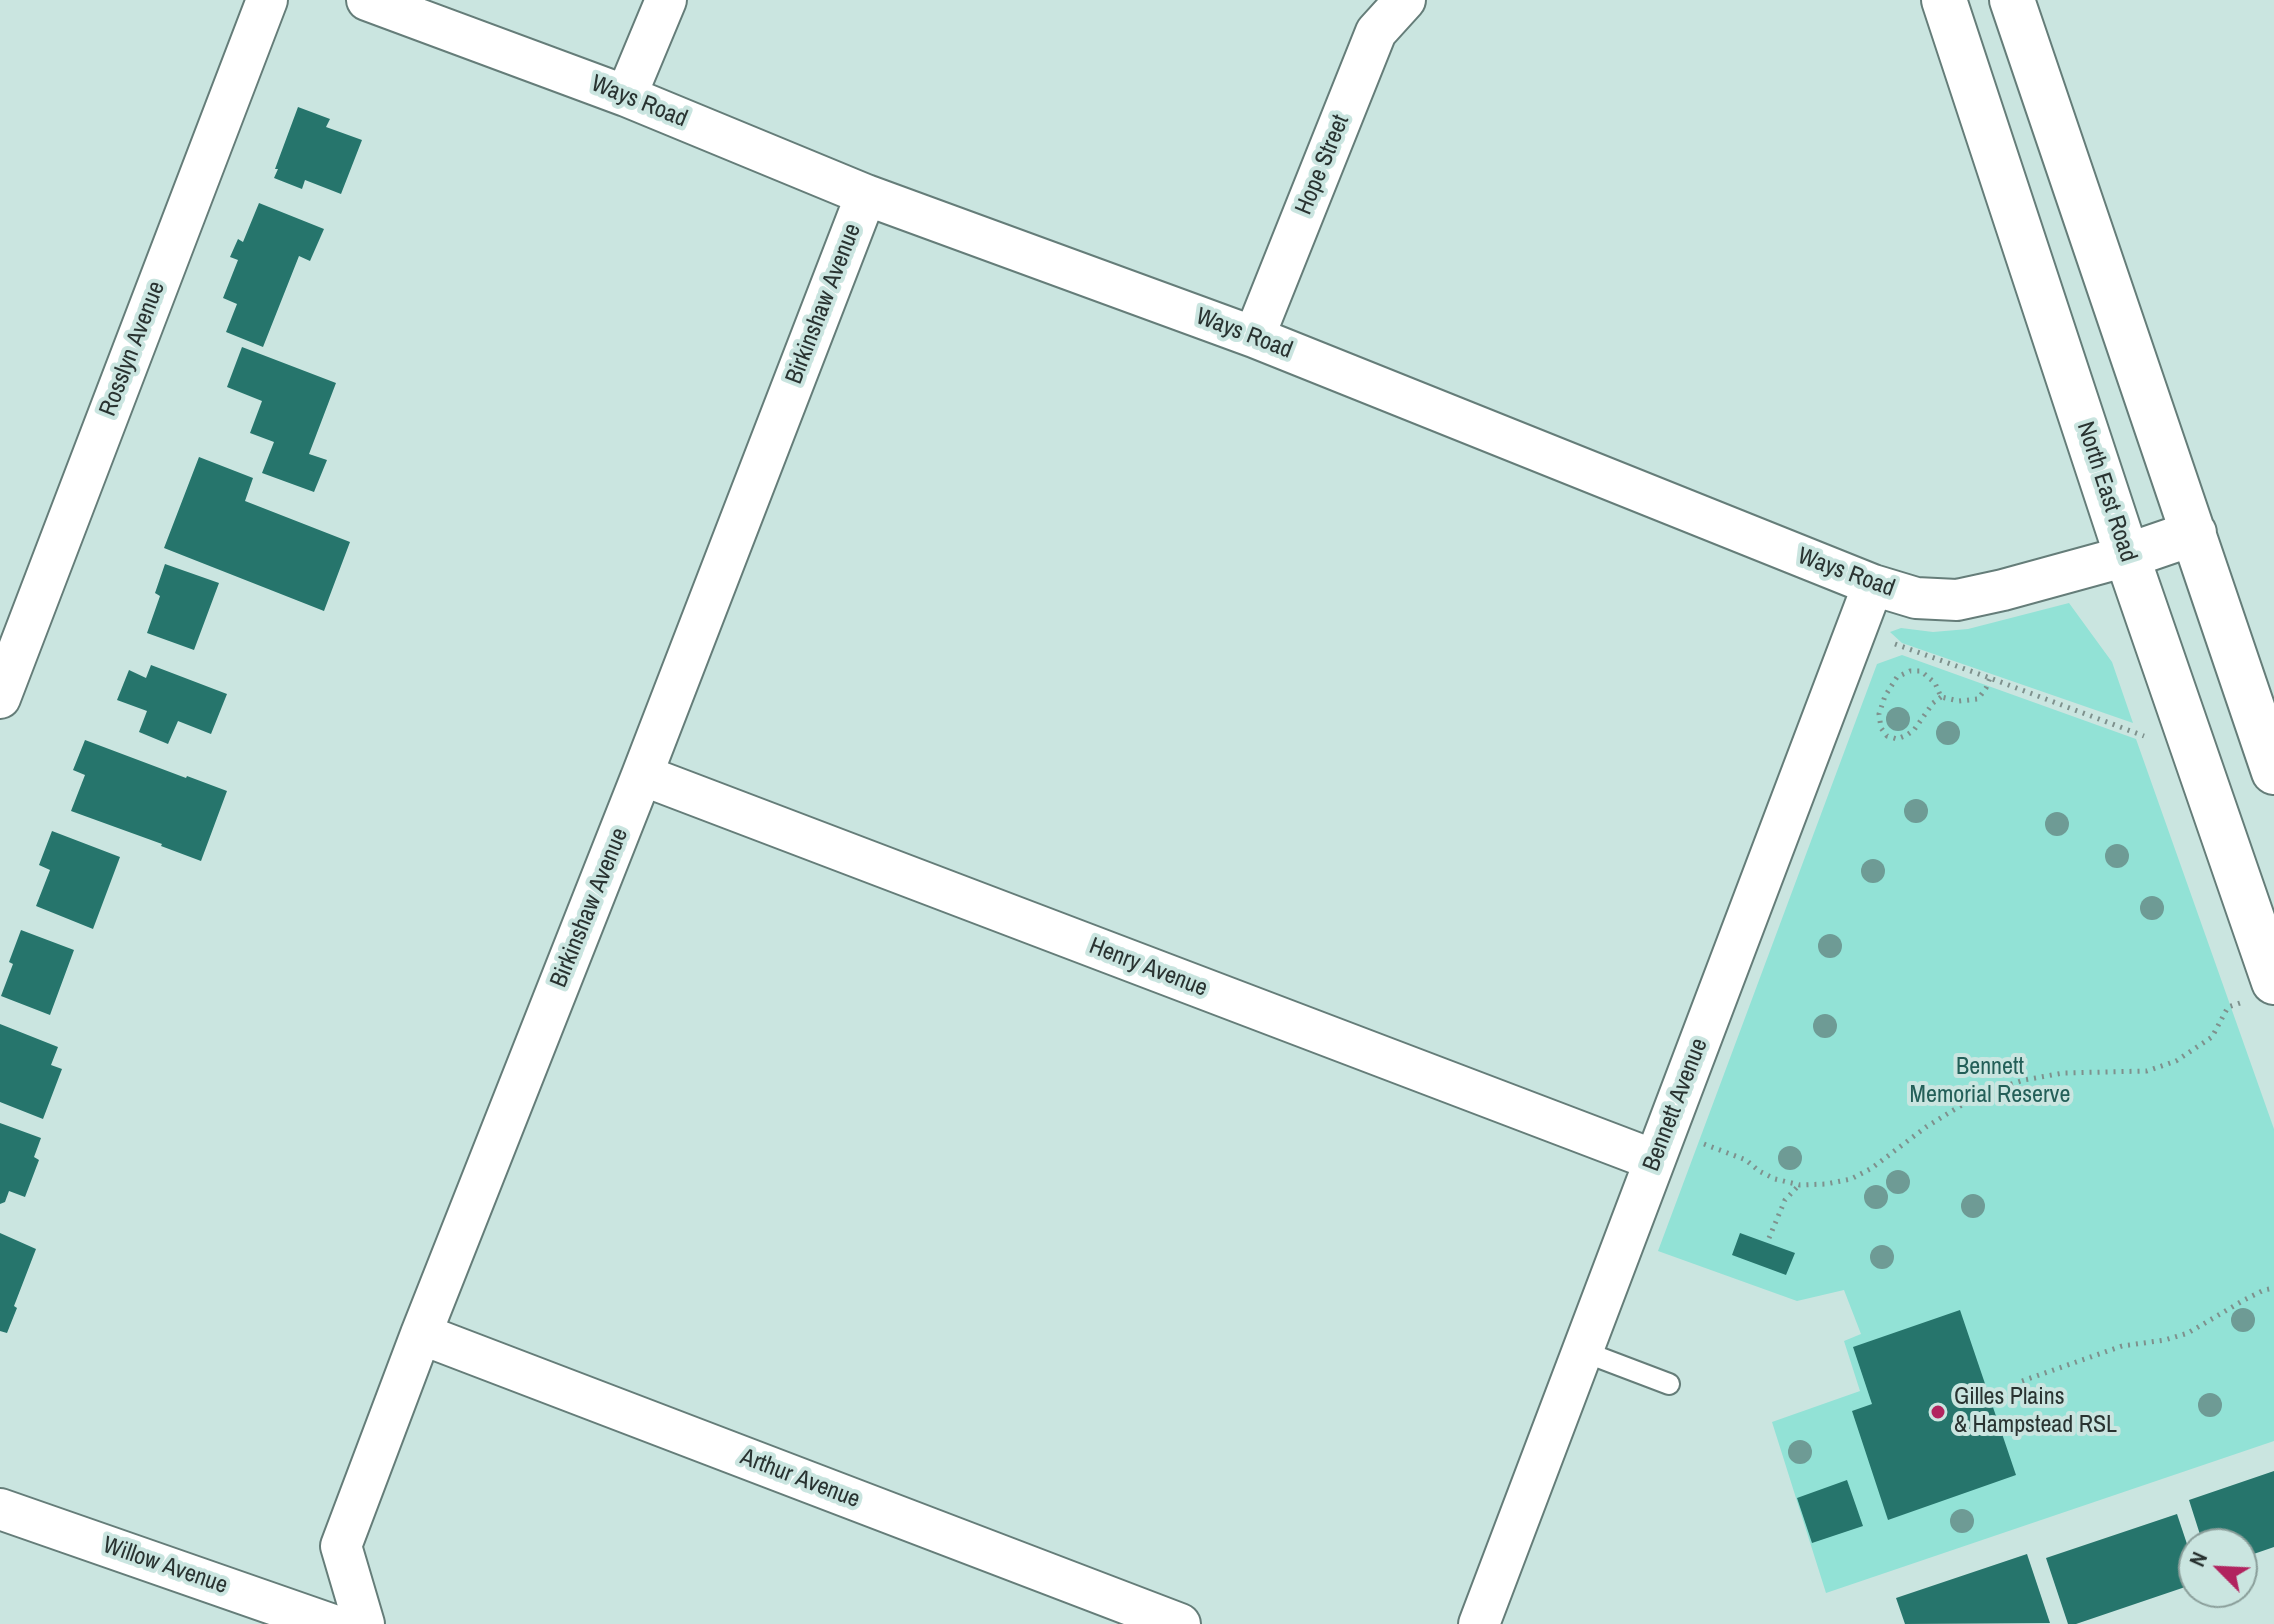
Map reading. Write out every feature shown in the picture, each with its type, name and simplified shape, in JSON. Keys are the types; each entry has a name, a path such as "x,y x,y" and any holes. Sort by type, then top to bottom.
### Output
{"highway":[{"name":"North East Road","path":"1944,0 2196,756 2263,991"},
{"path":"2012,0 2274,772"},
{"path":"2127,556 2194,533"}],"street":[{"name":"Rosslyn Avenue","path":"0,698 267,0"},
{"name":"Ways Road","path":"367,0 626,96 866,195 1254,337 1873,585 1916,598 1957,600 2127,556"},
{"path":"626,96 666,0"},
{"name":"Hope Street","path":"1254,337 1376,32 1405,0"},
{"name":"Birkinshaw Avenue","path":"364,1624 341,1546 866,195"},
{"name":"Bennett Avenue","path":"1479,1624 1873,585"},
{"name":"Henry Avenue","path":"642,775 1660,1146"},
{"name":"Arthur Avenue","path":"421,1334 1180,1624"},
{"name":"Willow Avenue","path":"0,1509 330,1624"}],"lane":[{"path":"1582,1351 1669,1384"}],"path":[{"path":"1856,631 2196,756"},
{"path":"1941,697 1935,683 1921,671 1910,671 1897,677 1885,696 1879,714 1881,728 1887,736 1897,739 1907,735 1941,697 1959,701 1978,699 1990,678"},
{"path":"1660,1146 1728,1152 1775,1179 1800,1185 1851,1179 1872,1168 1926,1127 1993,1090 2024,1080 2063,1073 2147,1071 2176,1061 2212,1037 2228,1007 2263,991"},
{"path":"1769,1238 1785,1200 1800,1185"},
{"path":"2022,1381 2122,1346 2165,1340 2188,1333 2244,1300 2274,1288"}],"green space":[{"path":"2069,603 2112,662 2133,723 1902,643 1890,632 1901,628 1933,632 1968,629"},
{"name":"Bennett Memorial Reserve","path":"1902,655 2136,739 2274,1129 2274,1441 1826,1593 1772,1422 1860,1391 1844,1341 1861,1334 1844,1290 1797,1301 1658,1251 1877,664"}],"building":[{"path":"298,107 330,119 326,127 362,140 341,194 305,180 302,189 274,178"},
{"path":"259,203 324,229 310,261 299,256 263,347 226,332 237,304 223,298 238,260 230,257 238,239 243,242"},
{"path":"242,347 336,383 309,454 327,460 314,492 262,473 274,442 250,433 262,401 227,387"},
{"path":"199,457 253,478 245,501 350,542 324,611 164,548"},
{"path":"165,564 219,583 194,650 147,633 160,596 155,593"},
{"path":"151,665 227,694 211,734 178,721 168,744 139,732 147,711 117,700 129,670 146,678"},
{"path":"85,740 227,791 201,861 71,811 85,775 73,770"},
{"path":"52,831 120,857 93,929 36,906 50,870 39,865"},
{"path":"21,930 74,950 50,1015 1,996"},
{"path":"0,1024 58,1047 51,1065 62,1069 43,1119 0,1102"},
{"path":"0,1123 41,1138 34,1157 39,1160 25,1197 9,1191 5,1202 0,1204"},
{"path":"0,1233 36,1249 7,1333 0,1331"},
{"path":"1740,1233 1795,1253 1786,1275 1732,1255"},
{"path":"1960,1310 2016,1475 1888,1520 1852,1411 1872,1404 1853,1347"},
{"path":"2274,1471 2274,1547 2258,1552 2258,1528 2198,1528 2189,1500"},
{"path":"1847,1480 1863,1526 1812,1543 1797,1498"},
{"path":"2177,1514 2182,1528 2178,1528 2178,1589 2076,1624 2068,1624 2046,1558"},
{"path":"2027,1554 2050,1623 1905,1624 1896,1598"}],"place":[{"name":"Gilles Plains & Hampstead RSL","path":"1938,1412"}]}
